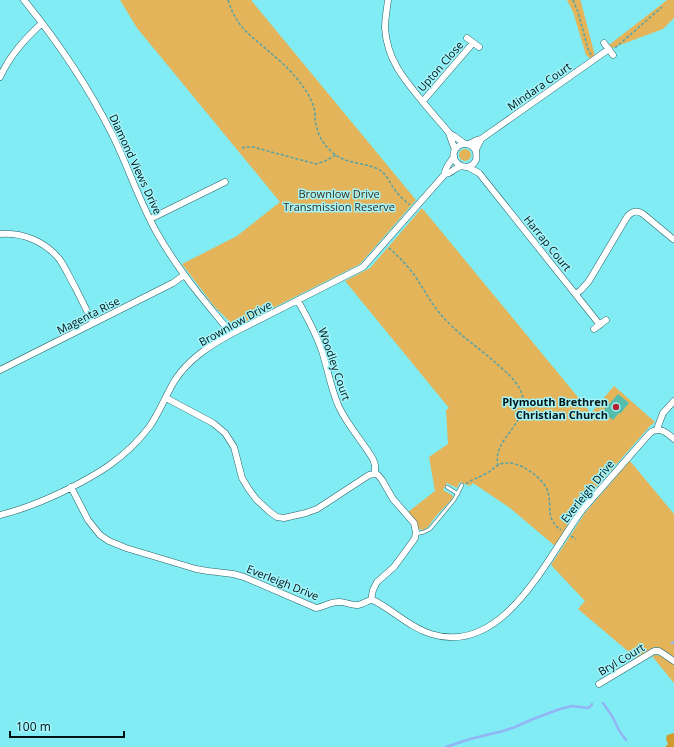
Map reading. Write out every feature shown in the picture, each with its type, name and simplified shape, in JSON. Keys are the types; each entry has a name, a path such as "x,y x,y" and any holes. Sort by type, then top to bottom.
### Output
{"street":[{"name":"Diamond Views Drive","path":"24,0 42,22 68,59 98,107 115,140 150,220 164,244 184,276 231,334"},
{"path":"388,0 385,26 389,48 397,69 450,134 474,148 476,151"},
{"path":"0,77 17,49 42,22"},
{"path":"468,38 479,47"},
{"name":"Upton Close","path":"423,101 473,43"},
{"path":"604,43 611,52"},
{"name":"Mindara Court","path":"467,144 481,139 594,60 611,52"},
{"path":"450,134 456,162 465,167 475,162 477,155 476,151 481,139"},
{"path":"454,153 459,145 467,144"},
{"name":"Brownlow Drive","path":"445,174 445,170 450,164 454,153"},
{"name":"Harrap Court","path":"476,159 479,173 600,325"},
{"name":"Brownlow Drive","path":"0,515 38,503 102,471 136,442 150,424 176,380 191,361 204,350 231,334 363,267 445,174 456,168 465,167"},
{"name":"Harrap Court","path":"465,167 479,173"},
{"path":"150,220 225,182"},
{"path":"576,294 582,290 589,281 627,217 634,208 673,238 668,245"},
{"path":"0,234 28,237 43,244 55,255 65,269 93,323"},
{"name":"Magenta Rise","path":"0,370 173,283 184,276"},
{"name":"Woodley Court","path":"298,301 320,346 333,392 339,406 347,422 373,460 375,474"},
{"path":"594,329 606,320"},
{"path":"166,398 213,423 225,433 234,447 242,478 248,488 270,512 277,516 284,518 312,511 324,506 370,475 378,475 394,499 414,523 416,534 413,541 394,567 377,582 373,590 371,600"},
{"path":"674,401 663,413 657,429 665,432 674,439"},
{"name":"Everleigh Drive","path":"71,487 91,525 104,538 120,546 196,569 244,577 316,608 338,602 358,605 366,601 373,600 414,627 430,634 438,636 461,637 473,634 493,625 515,604 545,566 575,520 591,499 644,438 653,430 657,429"},
{"name":"Bryl Court","path":"599,684 654,651 659,651 674,661"}],"lane":[{"path":"416,534 430,529 452,504 462,485"},
{"path":"447,487 458,494"}],"path":[{"path":"228,0 242,28 275,56 305,88 313,106 315,122 319,135 326,146 336,155 347,161 372,167 381,171 398,194 414,209"},
{"path":"573,0 578,12 588,49 594,60"},
{"path":"611,52 617,45 662,7"},
{"path":"242,148 253,147 316,164 336,155"},
{"path":"384,244 411,271 430,301 444,318 463,336 494,361 517,384 523,398 523,406 518,421 500,448 497,457 498,465"},
{"path":"462,485 486,474 498,465 506,463 517,465 528,470 537,477 548,490 551,520 566,534 576,539"}],"green space":[{"name":"Brownlow Drive Transmission Reserve","path":"120,0 251,0 416,200 360,264 238,326 233,325 214,306 182,264 237,236 280,202 137,28"},
{"path":"567,0 580,0 581,2 595,56 591,59 586,55 573,12"},
{"path":"667,0 674,0 674,18 663,29 612,48 609,45"},
{"path":"463,149 467,149 471,155 467,161 463,161 459,157 459,153"},
{"name":"Brownlow Drive Transmission Reserve","path":"422,208 591,413 614,386 655,422 585,500 572,517 555,546 510,508 473,483 470,486 460,482 457,488 447,483 443,490 452,495 452,499 428,527 423,530 419,529 416,521 408,512 435,491 429,457 448,444 446,410 449,408 345,281 370,268"},
{"path":"630,461 674,514 674,657 660,648 655,647 636,658 578,609 585,601 551,565 585,513"},
{"path":"652,656 661,656 674,665 674,683"}],"shaded area":[{"path":"674,733 674,747 665,747 668,744 666,739 667,735"}],"building":[{"name":"Plymouth Brethren Christian Church","path":"618,394 629,403 613,420 602,412"}],"waterway":[{"path":"603,703 626,740"},
{"path":"446,747 470,739 503,731 560,709 572,706 587,708 592,704"}],"place":[{"name":"Plymouth Brethren Christian Church","path":"616,407"}]}
